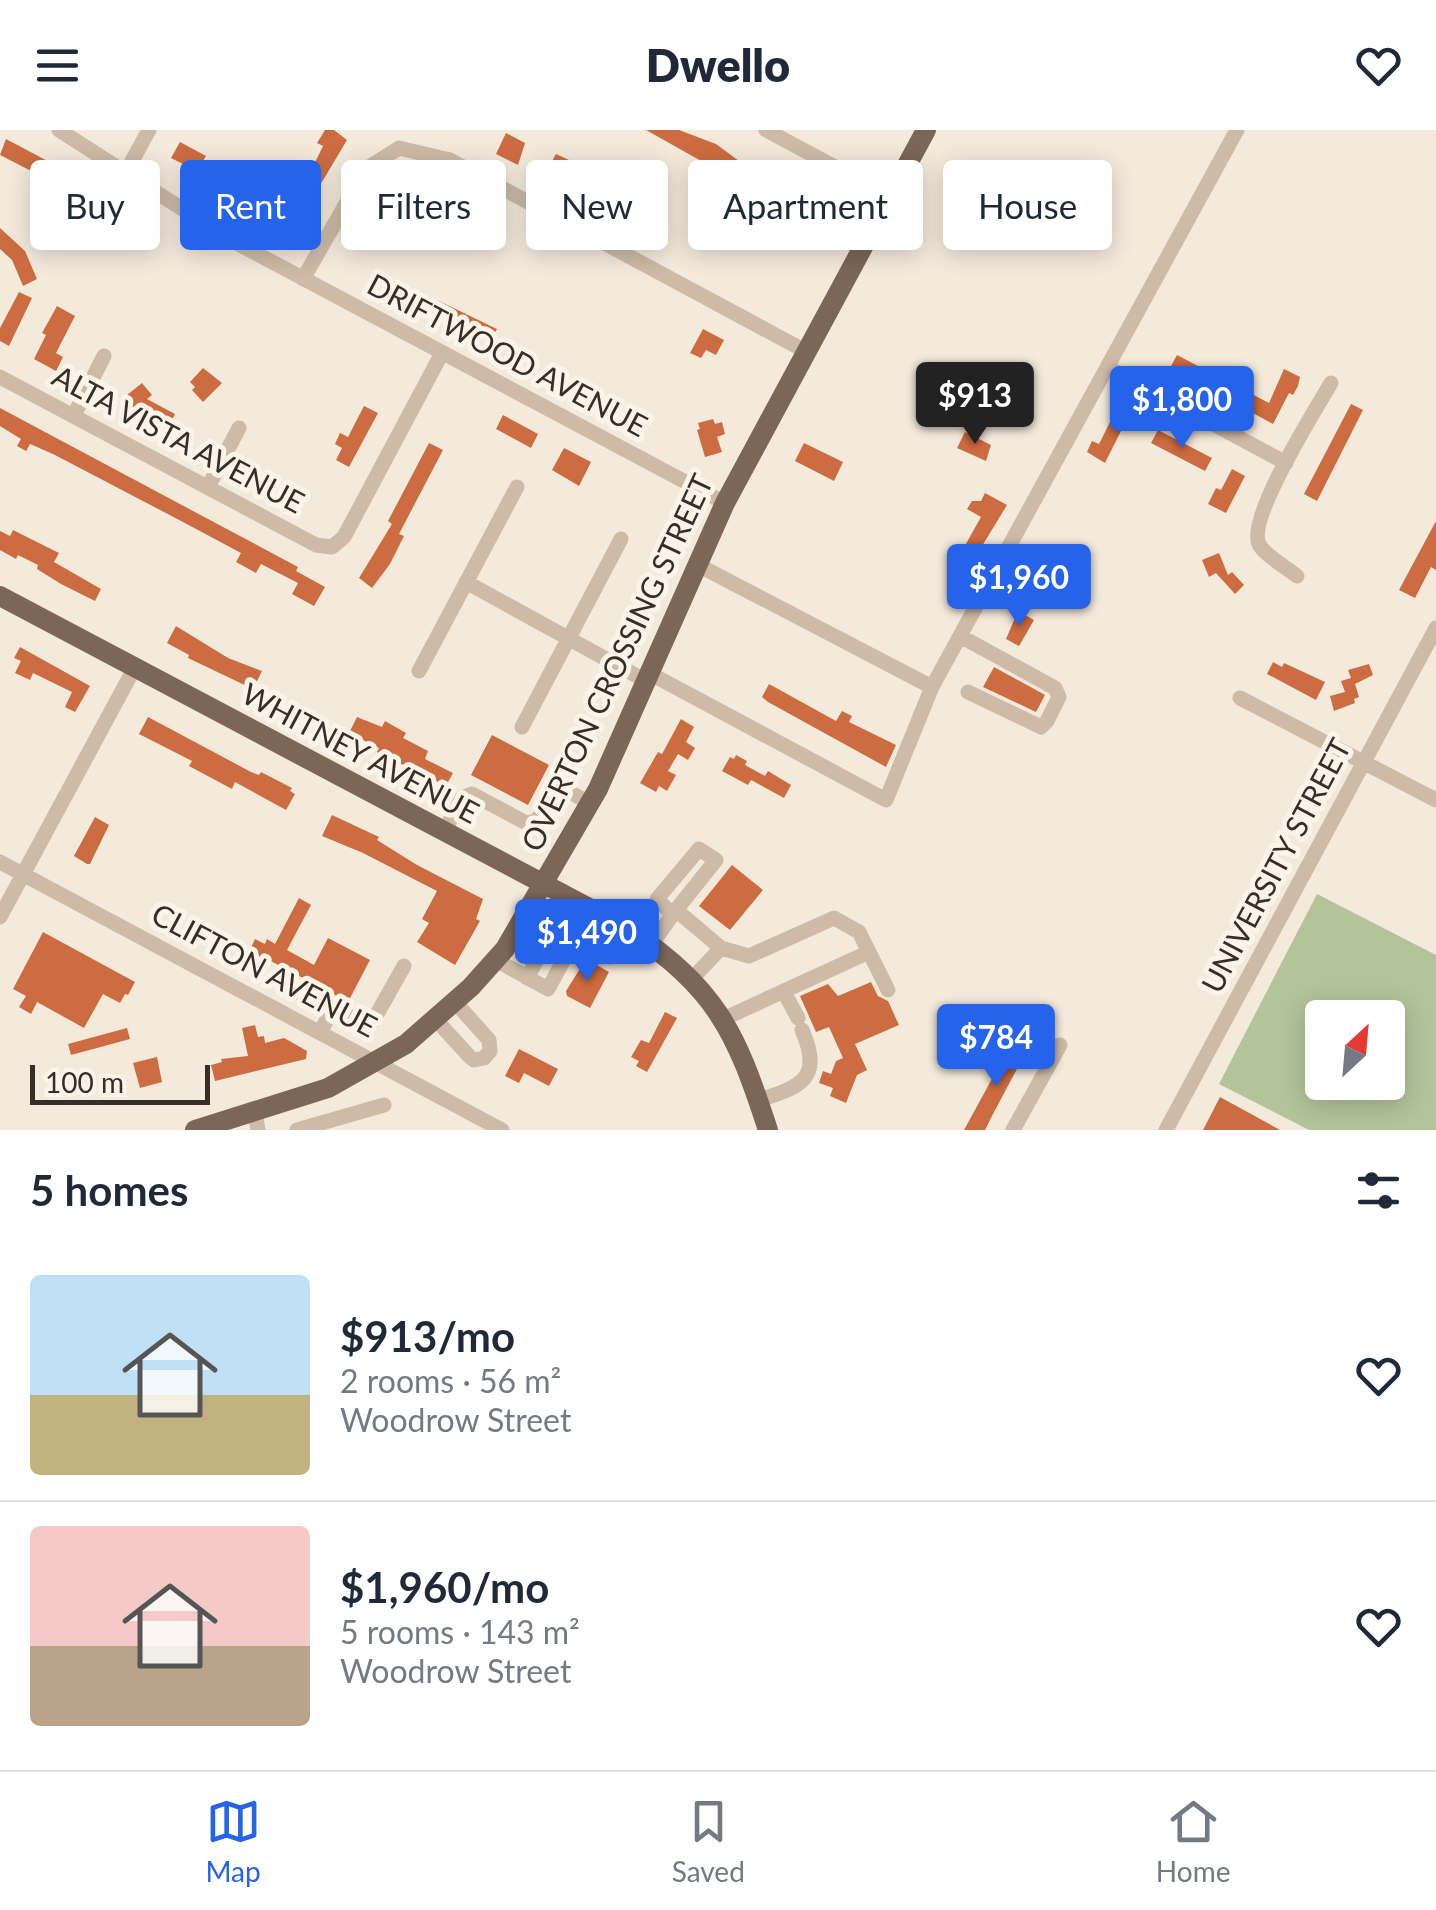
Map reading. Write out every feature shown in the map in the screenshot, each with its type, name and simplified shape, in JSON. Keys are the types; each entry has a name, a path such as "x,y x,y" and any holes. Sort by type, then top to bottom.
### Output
{"main road":[{"name":"OVERTON CROSSING STREET","path":"910,160 926,130"},
{"name":"OVERTON CROSSING STREET","path":"195,1130 256,1121 376,1061 436,1020 496,960 590,803 725,503 862,250"},
{"name":"WHITNEY AVENUE","path":"0,596 627,928 692,979 723,1018 741,1051 768,1130"}],"street":[{"name":"DRIFTWOOD AVENUE","path":"59,130 107,160"},
{"path":"133,160 149,130"},
{"path":"766,130 823,160"},
{"path":"466,582 569,639 886,800 932,686 1236,130"},
{"path":"303,279 366,169 399,148 450,160 807,352"},
{"name":"DRIFTWOOD AVENUE","path":"160,194 303,279 725,503"},
{"name":"ALTA VISTA AVENUE","path":"0,376 316,545 332,547 344,537 442,352"},
{"path":"74,415 104,356"},
{"path":"1109,368 1286,463"},
{"path":"1297,576 1260,546 1256,528 1286,463 1331,383"},
{"path":"208,487 240,428"},
{"path":"419,671 517,486"},
{"path":"522,727 621,540"},
{"path":"696,564 932,686"},
{"name":"UNIVERSITY STREET","path":"1166,1130 1436,628"},
{"path":"960,636 1055,688 1058,697 1048,722 1040,727 968,692"},
{"path":"0,917 135,667"},
{"path":"1240,698 1436,800"},
{"path":"444,832 462,798 472,794 528,824 538,819 553,792 562,788 590,803"},
{"name":"CLIFTON AVENUE","path":"0,862 321,1031 492,1127"},
{"path":"549,959 591,910"},
{"path":"650,945 674,912 721,948 749,956 834,918 859,932 888,990"},
{"path":"496,960 610,957 627,928"},
{"path":"515,933 549,959"},
{"path":"692,979 721,948"},
{"path":"723,1018 869,952"},
{"path":"296,991 368,1024 404,966"},
{"path":"758,1100 791,1090 811,1069 813,1055 784,992"},
{"path":"436,1020 470,1057 484,1058 490,1051 490,1040 455,1002"},
{"path":"321,1031 332,1009"},
{"path":"1013,1130 1060,1045"},
{"path":"297,1130 384,1105"}],"green space":[{"path":"1317,894 1436,955 1436,1130 1309,1130 1219,1084"}],"building":[{"path":"325,130 334,130 347,140 321,184 321,160 316,160 323,146 317,143"},
{"path":"646,130 679,130 716,144 738,160 699,160"},
{"path":"506,133 525,143 518,165 496,154"},
{"path":"6,139 46,160 30,160 30,170 0,155"},
{"path":"180,142 206,156 204,160 180,162 171,158"},
{"path":"0,228 25,251 37,279 23,286 12,260 0,249"},
{"path":"19,292 32,298 9,346 0,341 0,328"},
{"path":"437,300 497,329 490,341 431,313"},
{"path":"57,306 75,316 56,353 63,357 56,371 34,359 46,335 42,333"},
{"path":"703,329 724,340 716,355 706,350 701,358 690,353"},
{"path":"1177,355 1269,403 1284,369 1300,377 1273,424 1170,368"},
{"path":"203,368 222,383 203,402 190,382"},
{"path":"142,383 152,395 147,399 175,414 168,428 132,411 122,399"},
{"path":"1351,404 1363,410 1317,501 1304,494"},
{"path":"364,406 378,413 349,467 336,460 342,448 335,444 340,433 348,437"},
{"path":"0,408 298,567 296,571 325,587 314,606 292,594 298,583 261,564 256,573 236,562 241,553 183,522 55,455 30,444 26,451 17,446 21,439 0,426"},
{"path":"1117,408 1137,418 1130,431 1123,427 1105,463 1087,452 1092,441 1099,444"},
{"path":"503,415 538,434 531,448 496,429"},
{"path":"713,419 715,424 722,422 725,434 717,437 722,452 705,457 698,423"},
{"path":"1158,430 1212,458 1205,471 1151,443"},
{"path":"965,432 991,445 986,461 957,448"},
{"path":"429,443 443,450 399,534 404,536 390,564 372,588 359,578 392,524 388,521"},
{"path":"804,443 843,462 834,481 795,461"},
{"path":"564,448 591,462 579,486 552,470"},
{"path":"1232,469 1245,476 1226,513 1208,504"},
{"path":"985,493 1007,505 976,556 963,549 981,517 967,509 972,501 981,501"},
{"path":"1436,521 1436,570 1431,567 1415,598 1399,590"},
{"path":"13,530 59,553 54,562 101,589 95,601 37,569 38,565 0,550 0,531 10,536"},
{"path":"1219,553 1228,575 1232,572 1244,585 1235,594 1216,573 1209,577 1202,560"},
{"path":"1018,611 1034,620 1019,646 1006,639"},
{"path":"176,626 228,658 262,671 253,689 188,658 189,655 167,643"},
{"path":"20,647 90,686 75,712 65,707 72,692 33,673 30,680 15,673 21,661 14,658"},
{"path":"1273,662 1282,667 1284,663 1325,682 1316,700 1267,674"},
{"path":"1369,664 1373,675 1355,684 1359,697 1354,699 1355,703 1334,711 1330,696 1345,692 1341,681 1351,678 1348,670"},
{"path":"994,667 1045,695 1036,712 983,687"},
{"path":"769,684 836,721 842,711 852,716 849,722 896,745 886,767 768,702 762,697"},
{"path":"148,717 251,772 261,772 292,788 290,791 295,794 286,810 235,782 232,789 189,766 192,761 139,734"},
{"path":"357,717 382,727 385,721 406,733 403,738 428,751 425,759 453,773 446,786 377,752 379,748 349,733"},
{"path":"681,719 694,727 686,742 695,748 688,760 678,754 668,771 676,775 667,791 659,786 656,792 640,783"},
{"path":"492,735 549,765 528,805 471,775"},
{"path":"736,755 765,776 768,771 791,785 784,798 751,780 748,785 722,771 730,757 734,759"},
{"path":"332,815 379,837 377,840 417,865 483,899 476,919 480,921 455,965 417,942 429,923 422,919 437,891 322,836"},
{"path":"95,817 109,825 87,864 74,856"},
{"path":"732,865 763,890 730,930 699,906"},
{"path":"299,898 311,905 287,950 314,965 328,938 370,960 348,1002 269,960 268,963 250,950 255,939 275,944"},
{"path":"43,932 135,982 128,995 120,1003 103,994 84,1028 37,1002 31,1014 19,1007 26,996 13,989"},
{"path":"586,959 609,972 590,1008 567,996 566,991"},
{"path":"871,982 878,996 888,1001 899,1025 855,1044 867,1070 857,1075 846,1103 830,1096 833,1088 819,1083 823,1071 831,1074 836,1061 843,1058 829,1027 816,1032 800,996 828,984 838,996"},
{"path":"665,1012 677,1018 647,1072 636,1066 639,1061 631,1057 641,1040 649,1043"},
{"path":"255,1025 258,1037 264,1036 265,1043 284,1038 307,1051 306,1059 215,1081 211,1065 222,1062 221,1059 248,1056 242,1028"},
{"path":"127,1028 130,1039 71,1055 68,1044"},
{"path":"1011,1044 1026,1052 985,1130 964,1130"},
{"path":"519,1049 558,1069 549,1086 524,1073 519,1083 505,1076"},
{"path":"157,1057 162,1082 140,1088 133,1063"},
{"path":"1220,1097 1280,1130 1203,1130"}]}
